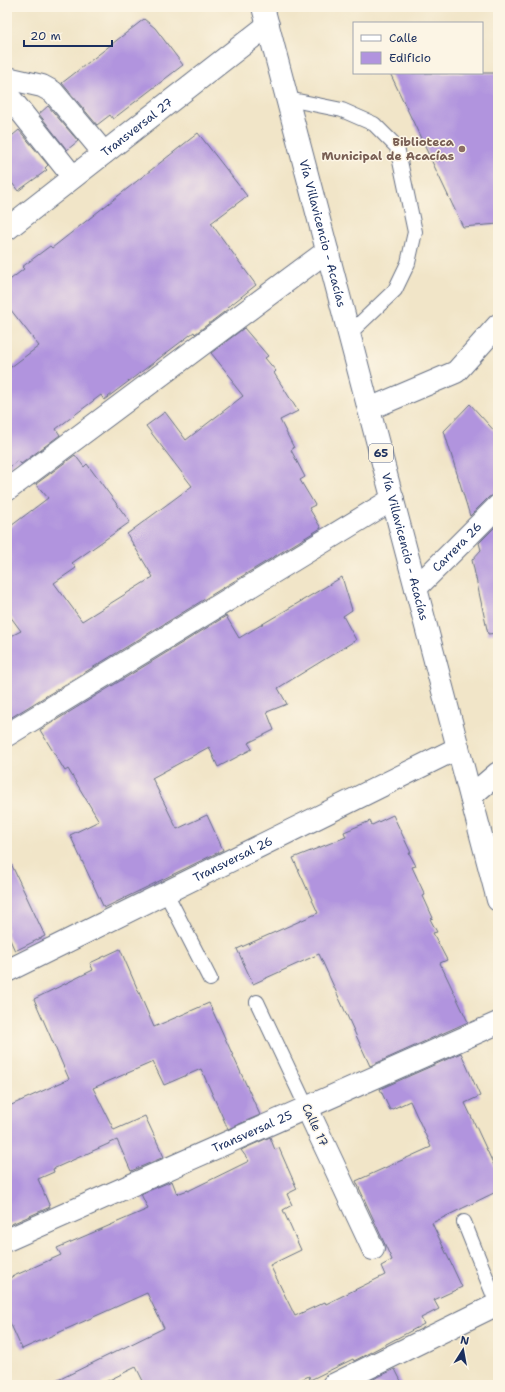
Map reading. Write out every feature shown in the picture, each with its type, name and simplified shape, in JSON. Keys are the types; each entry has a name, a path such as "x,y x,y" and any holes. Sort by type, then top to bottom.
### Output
{"street":[{"name":"Vía Villavicencio - Acacías","path":"266,16 498,900"},
{"name":"Transversal 27","path":"7,229 104,153 266,16"},
{"path":"73,177 8,92 29,83 42,86 53,92 104,153"},
{"path":"7,490 327,251"},
{"path":"369,409 456,372 498,325"},
{"path":"7,735 393,499"},
{"name":"Carrera 26","path":"416,588 498,506"},
{"name":"Transversal 26","path":"7,971 458,748"},
{"path":"471,796 498,772"},
{"name":"Transversal 25","path":"7,1240 498,1023"},
{"name":"Calle 17","path":"307,1108 373,1249"},
{"path":"333,1385 497,1304"}],"lane":[{"path":"288,99 342,110 374,124 397,147 415,232 408,263 395,290 349,334"},
{"path":"166,893 210,979"},
{"name":"Calle 17","path":"257,1002 307,1108"},
{"path":"464,1222 497,1304"}],"building":[{"path":"144,19 155,28 183,65 113,119 110,115 97,125 62,83"},
{"name":"Biblioteca Municipal de Acacías","path":"498,73 498,224 463,227 390,74"},
{"path":"48,106 78,141 67,150 39,114"},
{"path":"19,130 48,165 45,168 47,170 18,191 7,176 7,140"},
{"path":"198,133 247,196 211,223 256,285 195,334 194,332 104,400 101,395 56,429 60,435 21,464 18,460 7,469 7,370 39,346 7,305 7,282 24,269 22,267 50,246 52,248"},
{"path":"244,328 268,356 265,358 276,371 274,373 298,411 280,420 294,448 291,450 305,477 300,480 315,505 309,508 321,528 7,720 7,638 21,631 7,612 7,529 48,498 36,484 75,455 84,467 87,464 130,522 72,563 76,568 54,583 82,621 153,577 127,534 192,486 146,426 165,412 186,440 243,396 232,382 233,380 211,353"},
{"path":"470,404 498,435 498,494 489,497 470,516 444,431"},
{"path":"498,524 498,633 488,634 472,560 481,550 479,543"},
{"path":"342,577 352,610 343,616 356,640 278,688 287,704 267,712 274,730 248,743 252,749 218,767 209,747 152,778 177,829 207,815 223,850 104,908 70,835 99,821 68,769 65,771 40,730 226,616 239,638"},
{"path":"393,815 416,866 412,867 425,895 423,896 433,918 430,919 437,932 433,933 447,960 440,963 468,1022 370,1066 319,954 253,984 237,949 318,913 293,858 346,837 344,832 370,821 372,825"},
{"path":"7,855 45,936 15,951 7,933"},
{"path":"120,949 154,1027 209,1003 260,1115 228,1129 201,1069 164,1085 153,1062 93,1088 114,1130 145,1116 164,1157 131,1171 117,1140 53,1169 54,1172 38,1179 50,1207 7,1226 7,1107 69,1079 34,999 93,970 90,963"},
{"path":"461,1053 480,1096 465,1103 498,1174 498,1191 432,1223 462,1287 434,1300 439,1309 421,1318 424,1324 354,1361 353,1359 310,1380 309,1376 289,1385 145,1385 136,1367 99,1385 48,1385 164,1328 147,1293 22,1349 7,1316 7,1279 61,1255 57,1248 148,1209 141,1194 172,1181 177,1194 188,1191 249,1161 241,1150 270,1137 275,1150 279,1148 297,1189 287,1194 292,1205 283,1210 301,1250 270,1265 295,1316 325,1302 326,1304 385,1275 381,1266 392,1260 356,1181 431,1147 410,1101 390,1110 380,1089"},
{"path":"395,1369 403,1385 366,1385 365,1383"}],"place":[{"name":"Biblioteca Municipal de Acacías","path":"462,149"}]}
